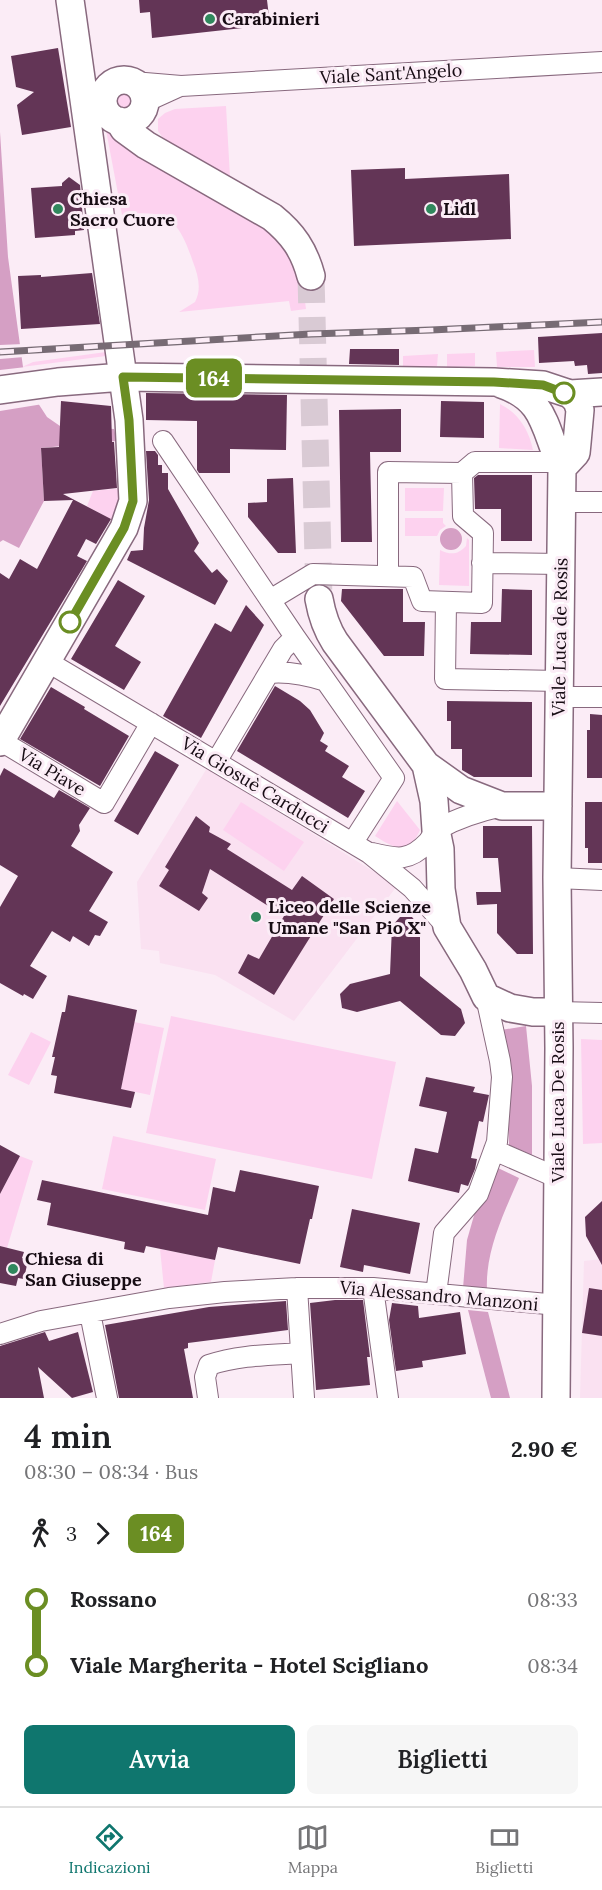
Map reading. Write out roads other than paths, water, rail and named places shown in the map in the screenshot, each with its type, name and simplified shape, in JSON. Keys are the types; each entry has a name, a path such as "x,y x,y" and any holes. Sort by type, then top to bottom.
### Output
{"main road":[{"path":"2,736 48,662 124,528 133,501 129,420 69,0"},
{"path":"78,0 87,70 93,89 124,129 146,145 286,228 298,243 311,276"},
{"path":"86,0 98,75 136,93"},
{"path":"92,163 109,109 109,87 136,93"},
{"path":"109,109 133,120 136,93"},
{"path":"136,93 140,127 146,145"},
{"path":"0,390 58,382 123,377 494,382 543,385 575,405 602,393"},
{"name":"Viale Luca de Rosis","path":"501,384 524,394 535,406 549,432 561,465 558,806"},
{"name":"Viale Luca de Rosis","path":"561,465 576,453 575,405"},
{"path":"316,587 324,622 335,642 426,765 461,790 502,806 558,806"},
{"path":"426,765 434,801 440,849 441,889 447,927 473,970 486,998 510,1008 533,1012 558,1012"},
{"name":"Viale Luca De Rosis","path":"556,1398 558,806"}],"street":[{"name":"Viale Sant'Angelo","path":"136,93 181,86 602,62"},
{"path":"163,441 394,778 361,848 393,859 408,858 418,852 436,830 465,816 502,806"},
{"path":"388,576 388,472 462,473 475,462 561,465"},
{"path":"270,600 316,587 388,576 413,577 422,601 482,603 483,533 463,516 462,473"},
{"path":"561,502 602,502"},
{"path":"482,563 561,564"},
{"path":"446,602 445,679 559,689 602,697"},
{"path":"216,762 283,649 295,636"},
{"name":"Via Giosuè Carducci","path":"48,662 361,848 412,888 447,927"},
{"path":"269,673 299,674 326,681"},
{"name":"Via Piave","path":"2,736 104,803 151,723"},
{"path":"557,878 602,880"},
{"path":"436,1294 444,1233 478,1194 496,1142 502,1077 486,998"},
{"path":"558,1012 602,1013"},
{"path":"494,1150 558,1178"},
{"path":"297,1288 304,1398"},
{"name":"Via Alessandro Manzoni","path":"0,1334 41,1321 169,1298 297,1288 373,1288 558,1305"},
{"path":"373,1288 388,1398"},
{"path":"90,1313 107,1398"},
{"path":"208,1398 205,1377 208,1365 249,1356 300,1353"}],"tunnel":[{"path":"311,276 319,599"}],"railway":[{"path":"0,352 311,334 602,322"}],"place":[{"name":"Carabinieri","path":"210,19"},
{"name":"Chiesa Sacro Cuore","path":"58,209"},
{"name":"Lidl","path":"431,209"},
{"name":"Liceo delle Scienze Umane \"San Pio X\"","path":"256,917"},
{"name":"Chiesa di San Giuseppe","path":"13,1269"}]}
